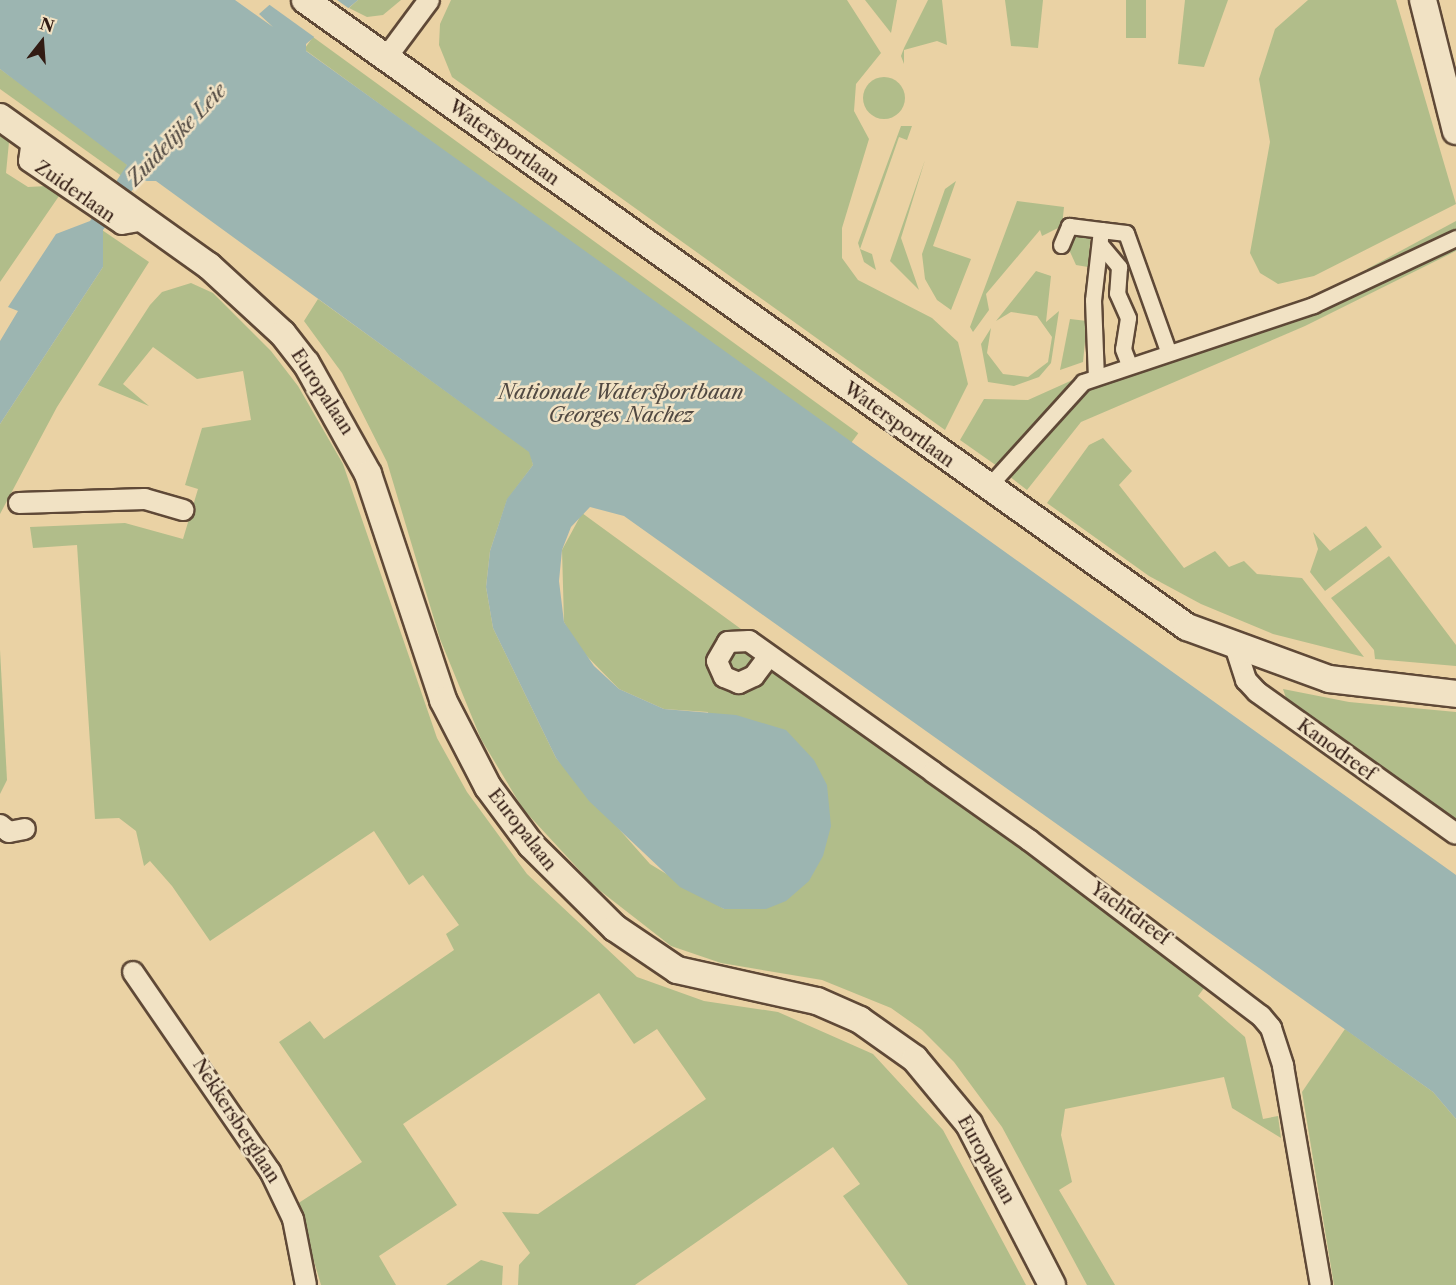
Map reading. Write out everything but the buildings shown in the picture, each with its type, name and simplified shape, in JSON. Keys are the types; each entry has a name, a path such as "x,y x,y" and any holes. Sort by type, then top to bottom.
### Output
{"street":[{"name":"Watersportlaan","path":"305,0 1151,605 1236,649 1329,679 1456,694"},
{"path":"386,58 429,0"},
{"path":"1423,0 1453,103 1456,131"},
{"name":"Zuiderlaan","path":"0,117 32,140 95,195 133,218"},
{"name":"Europalaan","path":"133,218 253,305 283,334 329,398 368,474 443,700 488,787 531,845 615,928 677,970 817,1001 860,1020 915,1059 969,1124 1052,1285"},
{"path":"1061,245 1069,226 1101,237 1126,233 1168,351"},
{"path":"1096,376 1093,300 1101,237"},
{"path":"1101,237 1119,267 1117,293 1128,318 1123,349 1130,365"},
{"path":"987,488 1075,388 1096,376 1313,305 1456,238"},
{"path":"19,503 145,499 183,510"},
{"name":"Kanodreef","path":"1236,649 1246,680 1257,692 1456,834"},
{"name":"Yachtdreef","path":"769,656 1185,954 1262,1016 1271,1028 1282,1066 1321,1285"},
{"path":"0,825 9,832 25,829"},
{"name":"Nekkersberglaan","path":"133,972 270,1171 293,1220 306,1285"}],"green space":[{"path":"358,0 401,0 383,15 367,17 349,8"},
{"path":"451,0 847,0 881,53 856,84 854,111 869,139 842,228 842,258 858,280 932,318 958,342 968,384 945,430 452,77 439,45 440,24"},
{"path":"865,0 897,0 891,33"},
{"path":"928,0 942,0 947,45 937,41 904,50 904,64 901,56 904,48"},
{"path":"1005,0 1043,0 1038,48 1011,46"},
{"path":"1126,0 1146,0 1146,38 1126,38"},
{"path":"1185,0 1228,0 1204,67 1178,64"},
{"path":"1308,0 1396,0 1456,204 1314,276 1278,284 1260,273 1250,253 1270,142 1259,79 1275,29"},
{"path":"313,37 858,433 849,445 304,49"},
{"path":"0,69 123,157 127,165 123,177 0,89"},
{"path":"884,77 899,83 905,98 899,113 884,119 869,113 863,98 869,83"},
{"path":"901,126 912,126 907,140 899,137 860,249 872,254 876,270 864,262 858,243"},
{"path":"0,136 9,142 6,173 28,187 47,186 59,196 0,282"},
{"path":"925,160 901,238 919,290 890,261"},
{"path":"956,181 933,246 971,259 951,310 937,300 925,279 922,254 945,189"},
{"path":"1017,201 1064,207 1062,226 1042,236 1040,230 986,294 989,310 973,332 970,327"},
{"path":"1456,221 1456,231 1367,273 1367,269"},
{"path":"102,230 149,262 57,407 0,514 0,424 103,267"},
{"path":"1071,230 1091,232 1088,267 1076,265 1066,243"},
{"path":"1456,243 1456,251 1305,326 1081,422 1027,490 1005,473 1085,386 1272,327"},
{"path":"1036,271 1051,276 1046,322 1059,311 1051,363 1039,377 1014,386 988,382 981,344 991,328 987,353 1003,374 1028,377 1048,362 1052,337 1037,316 1011,312 996,321"},
{"path":"191,283 213,293 271,351 298,386 343,464 437,738 467,792 527,874 637,977 704,1001 778,1012 873,1054 943,1130 1026,1285 908,1285 843,1196 860,1184 833,1147 635,1285 518,1285 519,1265 530,1253 502,1212 538,1214 706,1099 657,1029 634,1044 599,993 403,1124 457,1205 379,1256 396,1285 321,1285 297,1204 362,1162 279,1042 310,1021 324,1039 454,950 446,934 459,925 423,875 409,885 374,831 210,941 172,886 150,861 144,866 136,831 119,818 95,819 77,545 33,548 30,527 125,523 183,539 198,489 185,485 202,428 251,420 243,371 197,379 153,347 123,384 149,406 98,385 150,305 162,292"},
{"path":"318,299 530,452 533,465 507,500 490,551 486,587 493,628 556,758 650,864 724,909 708,712 664,709 619,689 578,647 564,622 562,550 582,513 741,629 726,632 710,650 719,681 779,671 1201,974 1208,983 1198,996 1245,1037 1263,1119 1278,1116 1281,1138 1232,1108 1224,1077 1065,1109 1061,1135 1072,1182 1059,1190 1115,1285 1087,1285 1002,1127 954,1062 922,1030 891,1008 822,980 721,963 671,946 594,886 523,809 481,739 440,639 387,462 342,373 304,321"},
{"path":"1070,319 1087,321 1083,362 1060,370"},
{"path":"1086,374 997,466 960,440 984,399 1028,400"},
{"path":"1103,438 1132,471 1119,485 1184,568 1215,551 1229,567 1244,561 1257,574 1302,578 1364,657 1273,634 1201,604 1149,576 1047,503 1089,445"},
{"path":"1366,526 1382,547 1325,591 1310,572 1318,549 1313,532 1330,551"},
{"path":"1389,556 1456,645 1456,666 1375,659 1374,650 1331,598"},
{"path":"732,646 753,651 755,663 742,675 730,672 724,656"},
{"path":"0,650 7,780 0,794"},
{"path":"1283,689 1349,702 1456,712 1456,819 1288,704"},
{"path":"1345,1029 1433,1092 1456,1119 1456,1285 1334,1285 1302,1092"},
{"path":"481,1260 503,1266 502,1285 446,1285"}],"water":[{"name":"Nationale Watersportbaan Georges Nachez","path":"0,0 235,0 273,27 259,14 275,0 358,0 306,44 306,51 1456,875 1456,1119 1433,1092 624,516 590,507 571,527 562,550 559,581 564,622 594,666 619,689 664,709 736,715 786,730 814,760 827,785 831,826 823,856 809,881 786,901 766,909 724,909 680,887 589,801 556,758 493,628 486,587 490,551 507,499 533,465 529,452 156,181 139,181 103,230 103,267 0,424 0,341 18,311 8,307 56,234 90,221 127,165 0,69"}],"pier":[{"path":"271,0 337,0 351,10 317,39 267,3"}],"water label":[{"name":"Zuidelijke Leie","path":"177,135"}]}
